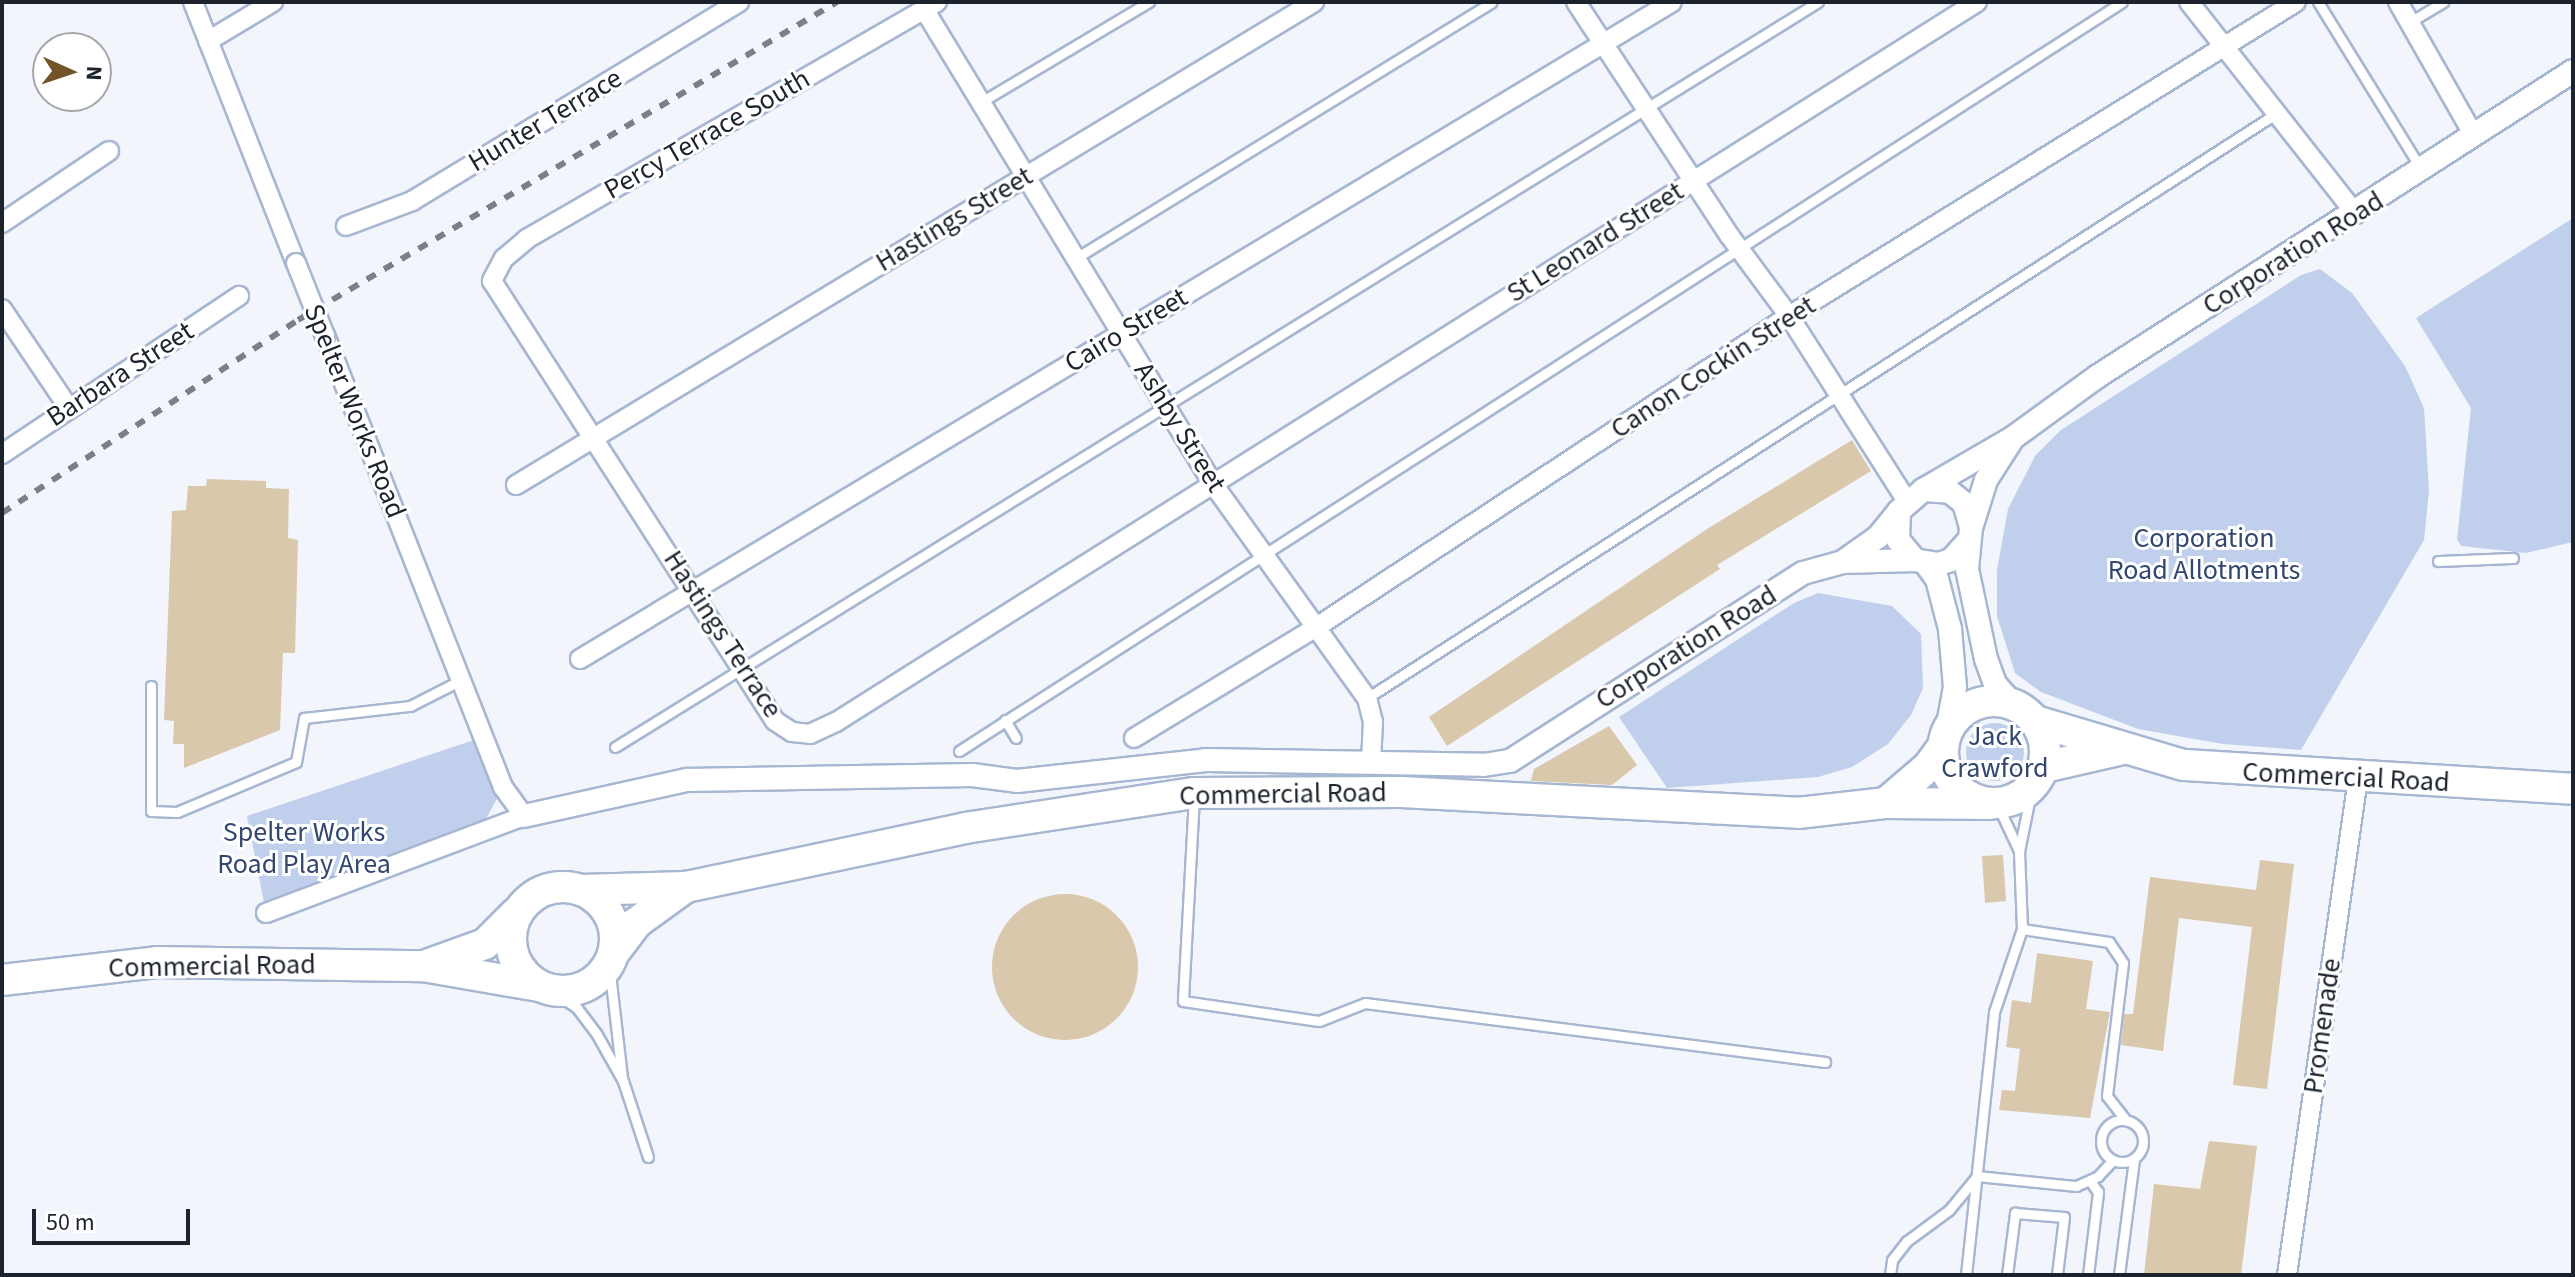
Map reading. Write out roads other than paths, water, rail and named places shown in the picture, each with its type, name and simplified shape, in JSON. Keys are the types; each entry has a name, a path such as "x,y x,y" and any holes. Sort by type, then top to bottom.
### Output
{"highway":[{"path":"1886,803 1928,767 1945,738 1972,706 2024,713 2043,736 2038,777 1994,804 1956,788 1946,772 1945,738"},
{"name":"Commercial Road","path":"2024,713 2121,750 2230,770 2573,789"},
{"name":"Commercial Road","path":"2038,777 2121,750"},
{"name":"Commercial Road","path":"581,890 686,887 995,823 1194,793 1401,792 1798,813 1886,803 1994,804"},
{"name":"Commercial Road","path":"611,960 636,923 686,887"},
{"path":"551,888 581,890 607,911 614,928 611,960 588,986 545,989 516,963 510,939 525,904 551,888"},
{"name":"Commercial Road","path":"423,966 485,944 525,904"},
{"name":"Commercial Road","path":"2,980 157,962 423,966 545,989"}],"street":[{"name":"Spelter Works Road","path":"193,2 503,787 524,816"},
{"path":"208,41 273,2"},
{"name":"Hunter Terrace","path":"346,226 412,201 739,2"},
{"name":"Hastings Street","path":"516,485 593,435 1314,2"},
{"path":"1576,2 1693,180 1789,316 1909,501 1898,540 1937,579 1950,629 1955,687 1945,738"},
{"name":"Cairo Street","path":"580,659 1672,2"},
{"name":"St Leonard Street","path":"1213,484 1977,2"},
{"path":"2189,2 2356,214"},
{"name":"Canon Cockin Street","path":"1134,738 1318,626 1789,316 2296,2"},
{"path":"2398,2 2474,136"},
{"name":"Ashby Street","path":"930,6 981,102 1213,484 1367,698 1373,722 1371,762"},
{"name":"Percy Terrace South","path":"492,281 504,258 527,239 930,6"},
{"name":"Corporation Road","path":"1843,562 1878,537 1909,501 2014,437 2098,376 2356,214 2573,71"},
{"path":"2,223 109,151"},
{"name":"Hastings Terrace","path":"492,281 775,721 792,732 810,734 836,722 1213,484"},
{"name":"Barbara Street","path":"2,454 68,407 239,296"},
{"path":"2,309 68,407"},
{"name":"Corporation Road","path":"2014,437 1986,480 1970,534 1967,569 1986,659 1995,684 2024,713"},
{"name":"Corporation Road","path":"1534,745 1803,573 1843,562 1951,560 1970,534 1964,503 1950,492 1909,501"},
{"name":"Commercial Road","path":"524,816 687,780 972,775 1017,781 1206,760 1484,765 1510,761 1534,745"},
{"name":"Promenade","path":"2287,1275 2358,778"},
{"path":"266,913 524,816"}],"lane":[{"path":"981,102 1149,2"},
{"path":"1076,258 1492,2"},
{"path":"615,747 1818,2"},
{"path":"959,751 2122,2"},
{"path":"2318,2 2422,171"},
{"path":"2410,22 2443,2"},
{"path":"1367,698 2277,113"},
{"path":"2438,561 2513,558"},
{"path":"151,686 151,811 177,812 296,762 304,718 410,706 461,680"},
{"path":"1005,720 1016,738"},
{"path":"1966,1275 1994,1012 2022,929 2019,851 2038,777"},
{"path":"1194,793 1183,1001 1319,1021 1365,1003 1825,1062"},
{"path":"1994,804 2019,851"},
{"path":"2022,929 2109,942 2123,963 2107,1096 2143,1139 2134,1159 2119,1275"},
{"path":"611,960 623,1081 648,1157"},
{"path":"545,989 577,1008 623,1081"},
{"path":"2113,1160 2101,1144 2103,1131 2113,1122 2126,1120"},
{"path":"1977,1176 2076,1186 2090,1181 2113,1160 2134,1159"},
{"path":"1890,1275 1892,1260 1907,1241 1949,1210 1977,1176"},
{"path":"2088,1275 2098,1192 2090,1181"},
{"path":"2007,1275 2015,1213 2064,1217 2057,1275"}],"railway":[{"path":"2,513 298,320 837,2"}],"park label":[{"name":"Corporation Road Allotments","path":"2204,554"},
{"name":"Jack Crawford","path":"1995,752"},
{"name":"Spelter Works Road Play Area","path":"304,848"}]}
